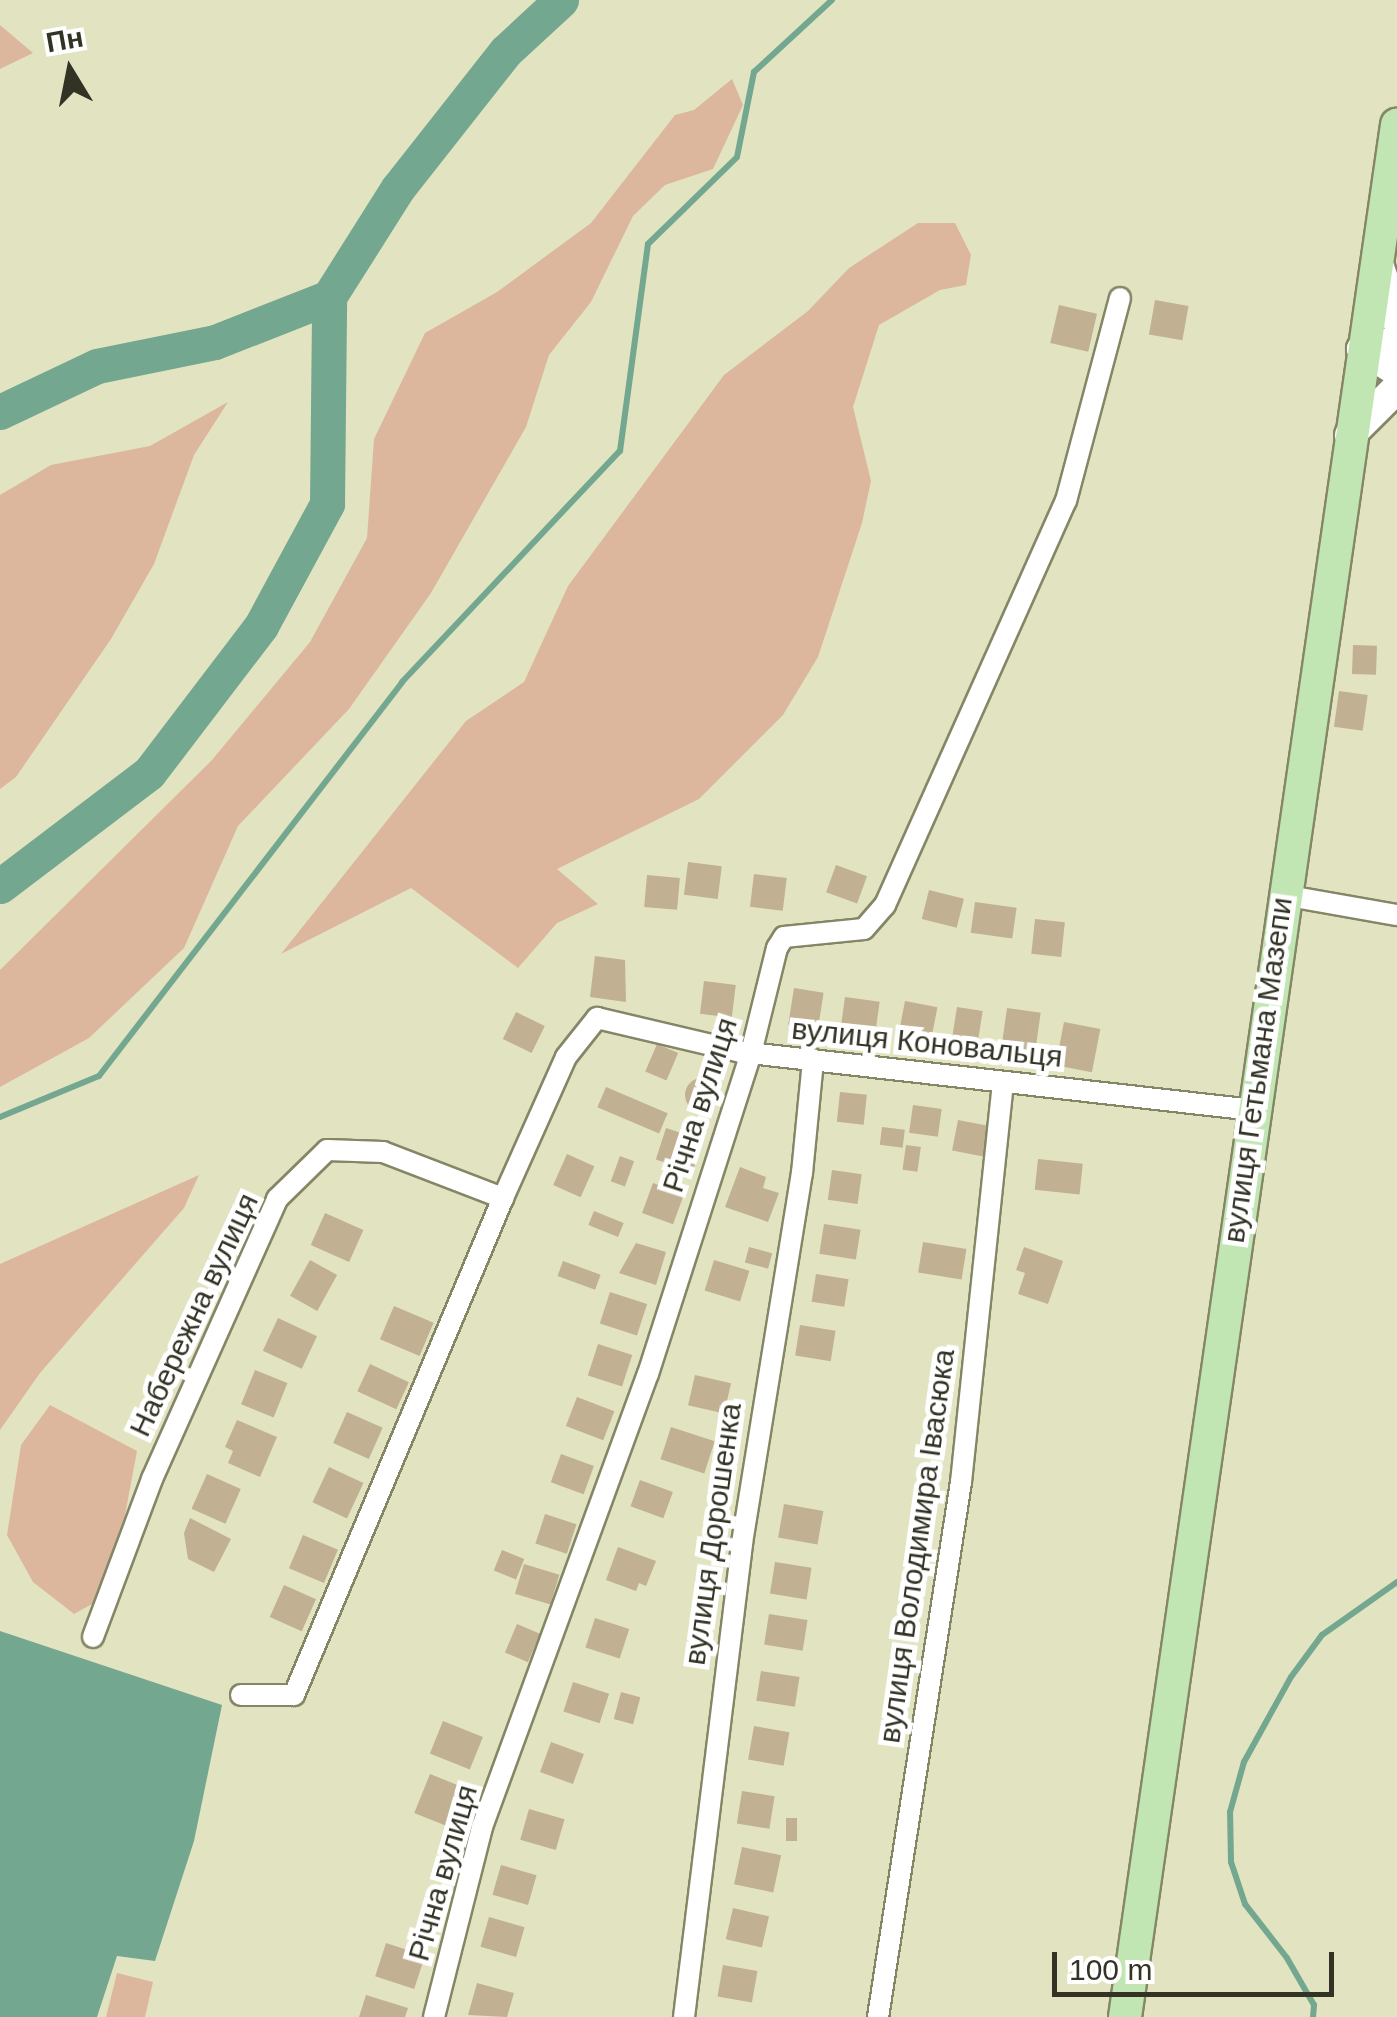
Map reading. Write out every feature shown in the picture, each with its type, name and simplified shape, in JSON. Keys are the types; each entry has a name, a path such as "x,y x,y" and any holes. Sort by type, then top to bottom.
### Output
{"main road":[{"name":"вулиця Гетьмана Мазепи","path":"1124,2017 1348,438 1397,124"},
{"path":"1376,249 1397,320"},
{"path":"1362,348 1397,341"},
{"path":"1362,348 1397,371"},
{"path":"1348,438 1397,388"}],"street":[{"name":"Річна вулиця","path":"434,2017 482,1827 648,1374 752,1054 784,936 864,928 885,905 1066,501 1120,298"},
{"path":"1283,894 1397,915"},
{"name":"вулиця Коновальця","path":"503,1198 566,1057 597,1018 752,1054 1252,1110"},
{"name":"вулиця Дорошенка","path":"684,2017 742,1543 802,1173 813,1060"},
{"name":"вулиця Володимира Івасюка","path":"878,2017 961,1482 1003,1082"},
{"name":"Набережна вулиця","path":"93,1637 152,1479 276,1199 326,1150 383,1152 503,1198"},
{"path":"241,1695 294,1695 503,1198"}],"shaded area":[{"path":"0,25 33,53 0,69"},
{"path":"732,79 743,105 713,169 665,185 633,216 591,302 549,355 526,427 431,593 349,709 238,826 184,948 89,1038 0,1087 0,970 212,760 310,642 367,538 374,439 425,333 497,292 591,223 675,115 694,110"},
{"path":"918,223 955,223 971,255 966,285 940,290 879,325 853,407 871,481 862,523 818,657 783,715 699,799 557,869 598,904 557,923 518,968 411,888 281,954 466,721 524,682 568,586 724,375 808,311 849,268"},
{"path":"228,402 194,455 154,564 111,639 16,777 0,789 0,495 51,465 150,446"},
{"path":"199,1175 184,1208 40,1373 0,1430 0,1264"},
{"path":"50,1405 137,1451 125,1515 94,1603 74,1614 33,1582 7,1535 21,1445"},
{"path":"0,1631 222,1705 194,1841 155,1961 117,1956 97,2017 0,2017"},
{"path":"117,1973 153,1982 145,2017 106,2017"}],"building":[{"path":"1155,300 1188,306 1182,340 1149,334"},
{"path":"1059,305 1097,314 1088,352 1050,343"},
{"path":"1353,645 1377,646 1376,675 1352,674"},
{"path":"1339,691 1368,695 1363,731 1334,727"},
{"path":"688,862 722,866 718,899 684,895"},
{"path":"836,865 867,876 857,904 826,892"},
{"path":"754,874 787,878 783,911 750,907"},
{"path":"647,875 680,878 677,910 644,907"},
{"path":"929,890 964,899 957,928 922,919"},
{"path":"975,902 1017,908 1012,939 971,933"},
{"path":"1035,919 1065,922 1061,957 1031,954"},
{"path":"595,956 625,960 626,1002 590,997"},
{"path":"704,981 736,985 732,1018 700,1014"},
{"path":"794,988 824,993 818,1029 788,1025"},
{"path":"845,997 880,1002 875,1038 840,1033"},
{"path":"905,1001 937,1007 930,1045 898,1038"},
{"path":"957,1007 983,1011 977,1048 951,1044"},
{"path":"1007,1008 1041,1013 1034,1058 1001,1054"},
{"path":"516,1012 545,1026 532,1053 503,1039"},
{"path":"1064,1022 1100,1029 1092,1072 1056,1065"},
{"path":"657,1044 678,1053 666,1081 645,1072"},
{"path":"702,1078 714,1083 719,1095 714,1107 702,1112 690,1107 685,1095 690,1083"},
{"path":"606,1087 668,1113 659,1133 597,1107"},
{"path":"840,1092 867,1095 864,1125 837,1122"},
{"path":"913,1105 942,1109 938,1137 909,1133"},
{"path":"958,1120 990,1126 984,1157 952,1150"},
{"path":"882,1127 905,1130 903,1148 880,1145"},
{"path":"666,1128 703,1140 693,1171 656,1159"},
{"path":"906,1145 921,1147 917,1172 903,1170"},
{"path":"567,1154 594,1166 581,1197 553,1185"},
{"path":"620,1156 634,1161 625,1187 611,1181"},
{"path":"1038,1159 1083,1164 1080,1195 1035,1190"},
{"path":"740,1167 766,1177 763,1188 779,1193 768,1222 725,1207"},
{"path":"832,1170 862,1174 858,1204 828,1200"},
{"path":"653,1183 684,1194 673,1224 642,1213"},
{"path":"594,1211 624,1223 618,1237 588,1225"},
{"path":"325,1213 363,1230 349,1262 311,1245"},
{"path":"824,1224 861,1230 856,1259 819,1254"},
{"path":"923,1242 966,1249 962,1280 918,1273"},
{"path":"636,1243 666,1252 656,1285 619,1273"},
{"path":"749,1247 772,1253 768,1269 745,1262"},
{"path":"1024,1247 1063,1261 1048,1304 1018,1294 1025,1273 1016,1270"},
{"path":"310,1260 337,1275 317,1311 290,1296"},
{"path":"714,1260 749,1271 740,1301 705,1291"},
{"path":"563,1261 601,1275 595,1290 558,1276"},
{"path":"816,1274 849,1279 844,1307 812,1302"},
{"path":"610,1292 647,1304 637,1335 600,1323"},
{"path":"394,1306 434,1323 420,1356 380,1339"},
{"path":"278,1318 317,1336 302,1369 263,1351"},
{"path":"800,1325 836,1331 831,1361 795,1356"},
{"path":"598,1344 632,1355 622,1387 588,1375"},
{"path":"370,1364 409,1382 396,1409 357,1391"},
{"path":"255,1370 287,1383 274,1417 241,1404"},
{"path":"695,1375 731,1383 724,1414 688,1405"},
{"path":"577,1397 614,1411 603,1440 566,1426"},
{"path":"347,1412 383,1428 369,1459 333,1443"},
{"path":"237,1420 277,1437 260,1477 228,1463 233,1451 225,1447"},
{"path":"671,1427 715,1441 704,1474 660,1459"},
{"path":"561,1454 594,1466 584,1494 551,1482"},
{"path":"329,1467 363,1483 347,1518 313,1502"},
{"path":"207,1474 241,1489 225,1524 192,1509"},
{"path":"640,1480 673,1492 663,1518 630,1506"},
{"path":"784,1504 823,1511 817,1544 778,1537"},
{"path":"545,1514 576,1524 567,1554 535,1543"},
{"path":"190,1518 231,1539 214,1572 188,1559 184,1533"},
{"path":"303,1535 338,1550 324,1583 289,1568"},
{"path":"618,1547 656,1561 646,1586 639,1583 636,1591 606,1580"},
{"path":"502,1550 524,1559 516,1579 494,1570"},
{"path":"775,1562 812,1568 807,1599 770,1594"},
{"path":"524,1564 559,1575 550,1604 515,1594"},
{"path":"284,1585 316,1599 302,1631 270,1617"},
{"path":"769,1614 808,1620 803,1651 764,1645"},
{"path":"595,1618 629,1629 620,1659 585,1647"},
{"path":"517,1624 540,1634 528,1662 505,1653"},
{"path":"761,1671 800,1677 795,1707 756,1701"},
{"path":"573,1682 609,1694 600,1723 563,1711"},
{"path":"621,1692 640,1697 633,1724 614,1719"},
{"path":"443,1721 483,1737 470,1770 430,1753"},
{"path":"754,1726 789,1732 784,1766 748,1759"},
{"path":"551,1742 584,1754 573,1784 540,1772"},
{"path":"430,1774 462,1787 447,1826 414,1813"},
{"path":"742,1791 775,1796 769,1829 737,1824"},
{"path":"529,1809 565,1819 556,1850 520,1840"},
{"path":"786,1818 797,1818 797,1841 786,1841"},
{"path":"742,1847 781,1855 773,1892 734,1884"},
{"path":"501,1865 537,1875 528,1905 492,1895"},
{"path":"733,1908 769,1916 762,1948 726,1939"},
{"path":"489,1917 525,1927 516,1957 480,1947"},
{"path":"386,1943 425,1956 414,1989 375,1976"},
{"path":"723,1965 757,1971 752,2003 717,1997"},
{"path":"477,1983 514,1993 507,2017 468,2015"},
{"path":"366,1995 408,2008 405,2017 359,2017"}],"waterway":[{"path":"0,886 149,773 261,626 327,504 329,297 398,188 506,51 561,0"},
{"path":"0,1117 99,1076 402,682 620,451 648,244 737,157 754,72 832,0"},
{"path":"0,412 97,366 215,342 329,297"},
{"path":"1313,2017 1314,2005 1287,1958 1245,1904 1231,1862 1230,1812 1244,1762 1291,1677 1322,1635 1397,1582"}]}
